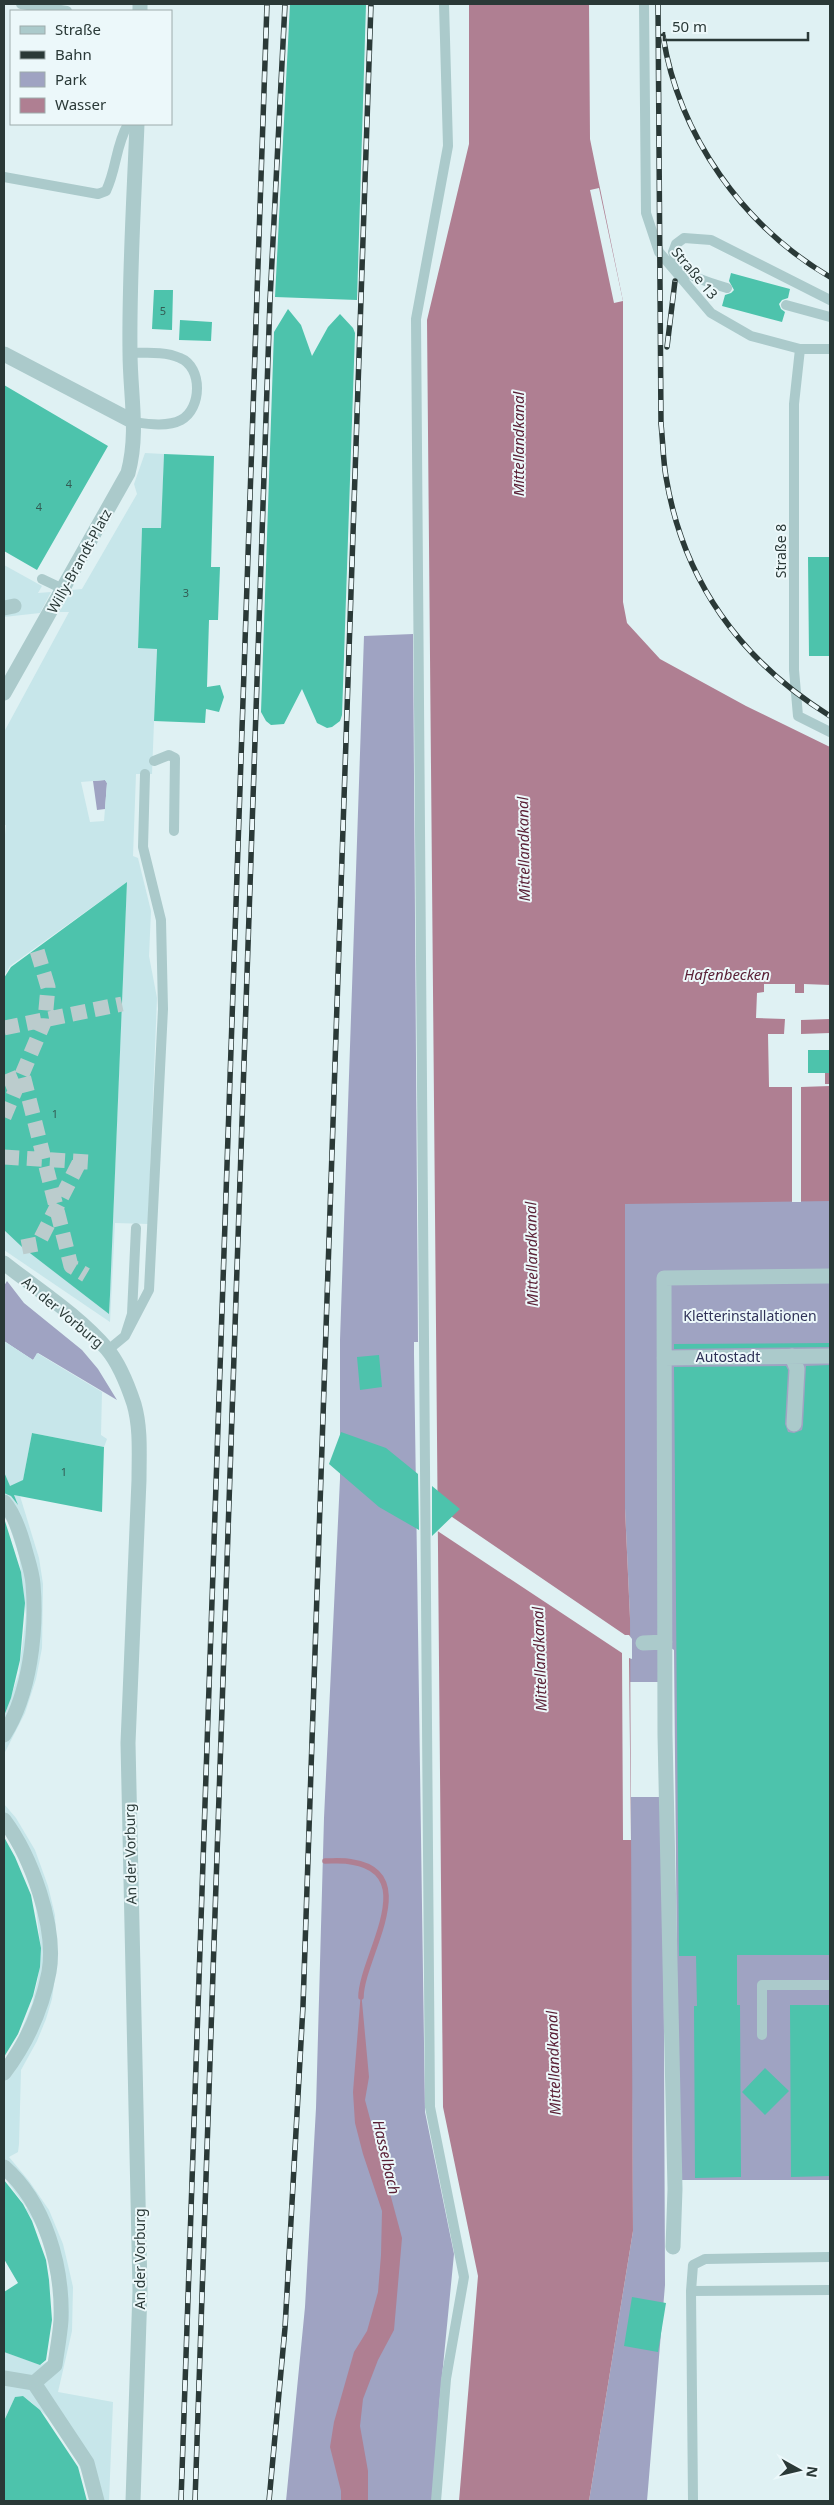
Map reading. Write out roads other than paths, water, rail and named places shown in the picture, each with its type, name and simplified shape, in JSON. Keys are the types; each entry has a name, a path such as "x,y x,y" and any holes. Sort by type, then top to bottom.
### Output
{"street":[{"name":"Willy-Brandt-Platz","path":"4,693 128,473 133,453 134,422 130,353 137,125"},
{"path":"4,354 134,422"},
{"name":"An der Vorburg","path":"4,1262 87,1329 108,1350 123,1377 134,1405 139,1455 128,1743 140,2290 133,2501"},
{"path":"673,2247 676,2189 670,1674 665,1642 664,1278 830,1276"},
{"path":"792,1356 797,1369 794,1424"},
{"path":"664,1358 830,1356"},
{"path":"4,1502 19,1529 33,1581 39,1617 28,1676 10,1731"},
{"path":"643,1643 665,1642"},
{"path":"4,2073 20,2060 41,2006 49,1970 52,1932 37,1882 9,1822"},
{"path":"4,2167 18,2179 39,2215 57,2262 61,2319 55,2365 34,2383"},
{"path":"4,2378 34,2383 87,2463 97,2501"}],"lane":[{"path":"21,4 60,10"},
{"path":"436,2501 446,2379 464,2277 430,2107 416,319 448,146 444,4"},
{"name":"Straße 13","path":"644,4 646,213 660,252 711,313 751,336 800,349 830,349"},
{"path":"4,177 98,194 106,191 112,180 119,140 127,125"},
{"name":"Straße 13","path":"727,288 696,278 680,268 673,252 676,244 684,238 711,240 830,300"},
{"path":"786,305 830,317"},
{"name":"Straße 8","path":"800,349 794,404 794,670 798,716 830,732"},
{"path":"130,353 167,354 182,358 196,376 196,398 191,411 181,420 164,424 134,422"},
{"path":"42,579 63,589"},
{"path":"154,761 168,755 175,758 174,831"},
{"path":"108,1350 125,1336 149,1290 163,1009 161,920 143,847 144,774"},
{"path":"125,1336 132,1314 136,1228"},
{"path":"762,2035 762,1984 830,1985"},
{"path":"693,2501 691,2291 693,2265 706,2259 830,2257"},
{"path":"691,2291 830,2290"}],"water":[{"path":"469,4 589,4 590,139 623,301 623,602 627,623 660,659 746,706 830,747 830,1201 625,1204 625,1508 630,1618 633,2231 589,2501 459,2501 478,2276 443,2107 427,320 469,144"},
{"path":"361,1991 369,2077 365,2100 402,2238 394,2330 378,2360 363,2399 360,2426 368,2471 368,2501 341,2501 341,2491 330,2447 334,2422 354,2352 367,2331 378,2292 381,2255 382,2211 355,2123 353,2092"}],"waterway":[{"name":"Hasselbach","path":"325,1861 349,1861 373,1869 383,1882 386,1899 383,1919 364,1980 361,1997"}],"tunnel":[{"path":"4,1117 45,1020 48,987 36,947"},
{"path":"4,1028 122,1004"},
{"path":"4,1083 23,1075 71,1266 86,1275"},
{"path":"4,1157 88,1162"},
{"path":"22,1247 38,1244 80,1161"}],"railway":[{"path":"181,2501 267,4"},
{"path":"195,2501 270,300 285,4"},
{"path":"269,2501 285,2328 303,2006 371,4"},
{"path":"658,4 661,424 665,471 674,515 686,550 702,584 721,615 743,644 769,670 798,694 830,716"},
{"path":"663,36 671,73 684,109 700,143 720,175 743,205 769,232 799,256 830,277"},
{"path":"667,347 675,281"}],"water label":[{"name":"Mittellandkanal","path":"518,444"},
{"name":"Mittellandkanal","path":"523,849"},
{"name":"Hafenbecken","path":"727,974"},
{"name":"Mittellandkanal","path":"531,1254"},
{"name":"Mittellandkanal","path":"539,1659"},
{"name":"Mittellandkanal","path":"553,2063"}],"park label":[{"name":"Kletterinstallationen","path":"750,1315"},
{"name":"Autostadt","path":"728,1356"}]}
